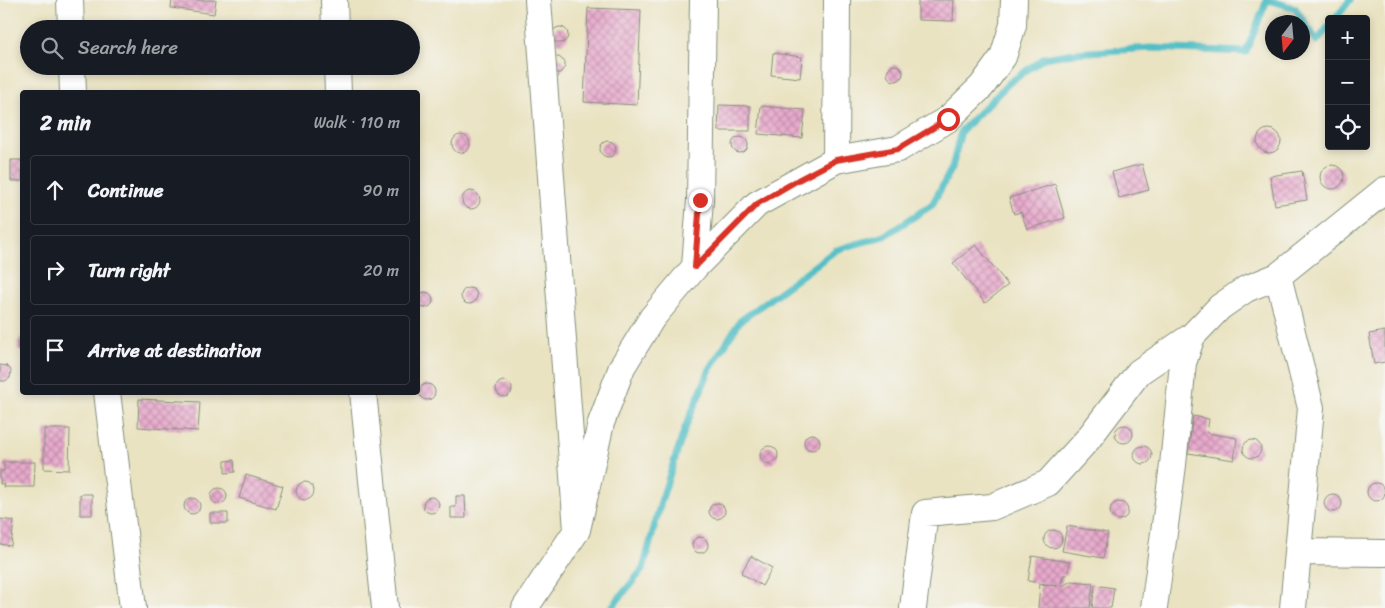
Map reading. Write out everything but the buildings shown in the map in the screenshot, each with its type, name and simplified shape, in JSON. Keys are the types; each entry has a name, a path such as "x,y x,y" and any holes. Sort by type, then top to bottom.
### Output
{"street":[{"path":"70,0 71,20"},
{"path":"334,0 335,20"},
{"path":"538,0 577,530"},
{"path":"695,267 700,200 703,0"},
{"path":"836,160 837,0"},
{"path":"525,608 577,530 601,422 622,367 652,318 695,267 757,204 836,160 898,149 948,119 982,86 1004,57 1013,25 1014,0"},
{"path":"72,75 73,90"},
{"path":"337,75 338,90"},
{"path":"913,608 925,513 992,507 1048,483 1088,439 1139,372 1192,336 1226,302 1246,289 1278,276 1385,190"},
{"path":"1278,276 1311,408 1293,608"},
{"path":"1154,608 1173,465 1183,363 1192,336"},
{"path":"107,395 133,608"},
{"path":"363,395 385,608"},
{"path":"1298,552 1385,553"}],"waterway":[{"path":"611,608 643,569 662,498 685,428 710,369 740,321 836,250 884,236 932,205 952,168 961,131 1009,83 1044,58 1074,53 1151,48 1246,52 1267,0"},
{"path":"1268,0 1295,8 1317,41 1325,31"},
{"path":"1338,15 1350,0"}],"route":[{"path":"700,200 695,267 757,204 798,180 836,160 898,149 948,119"}]}
